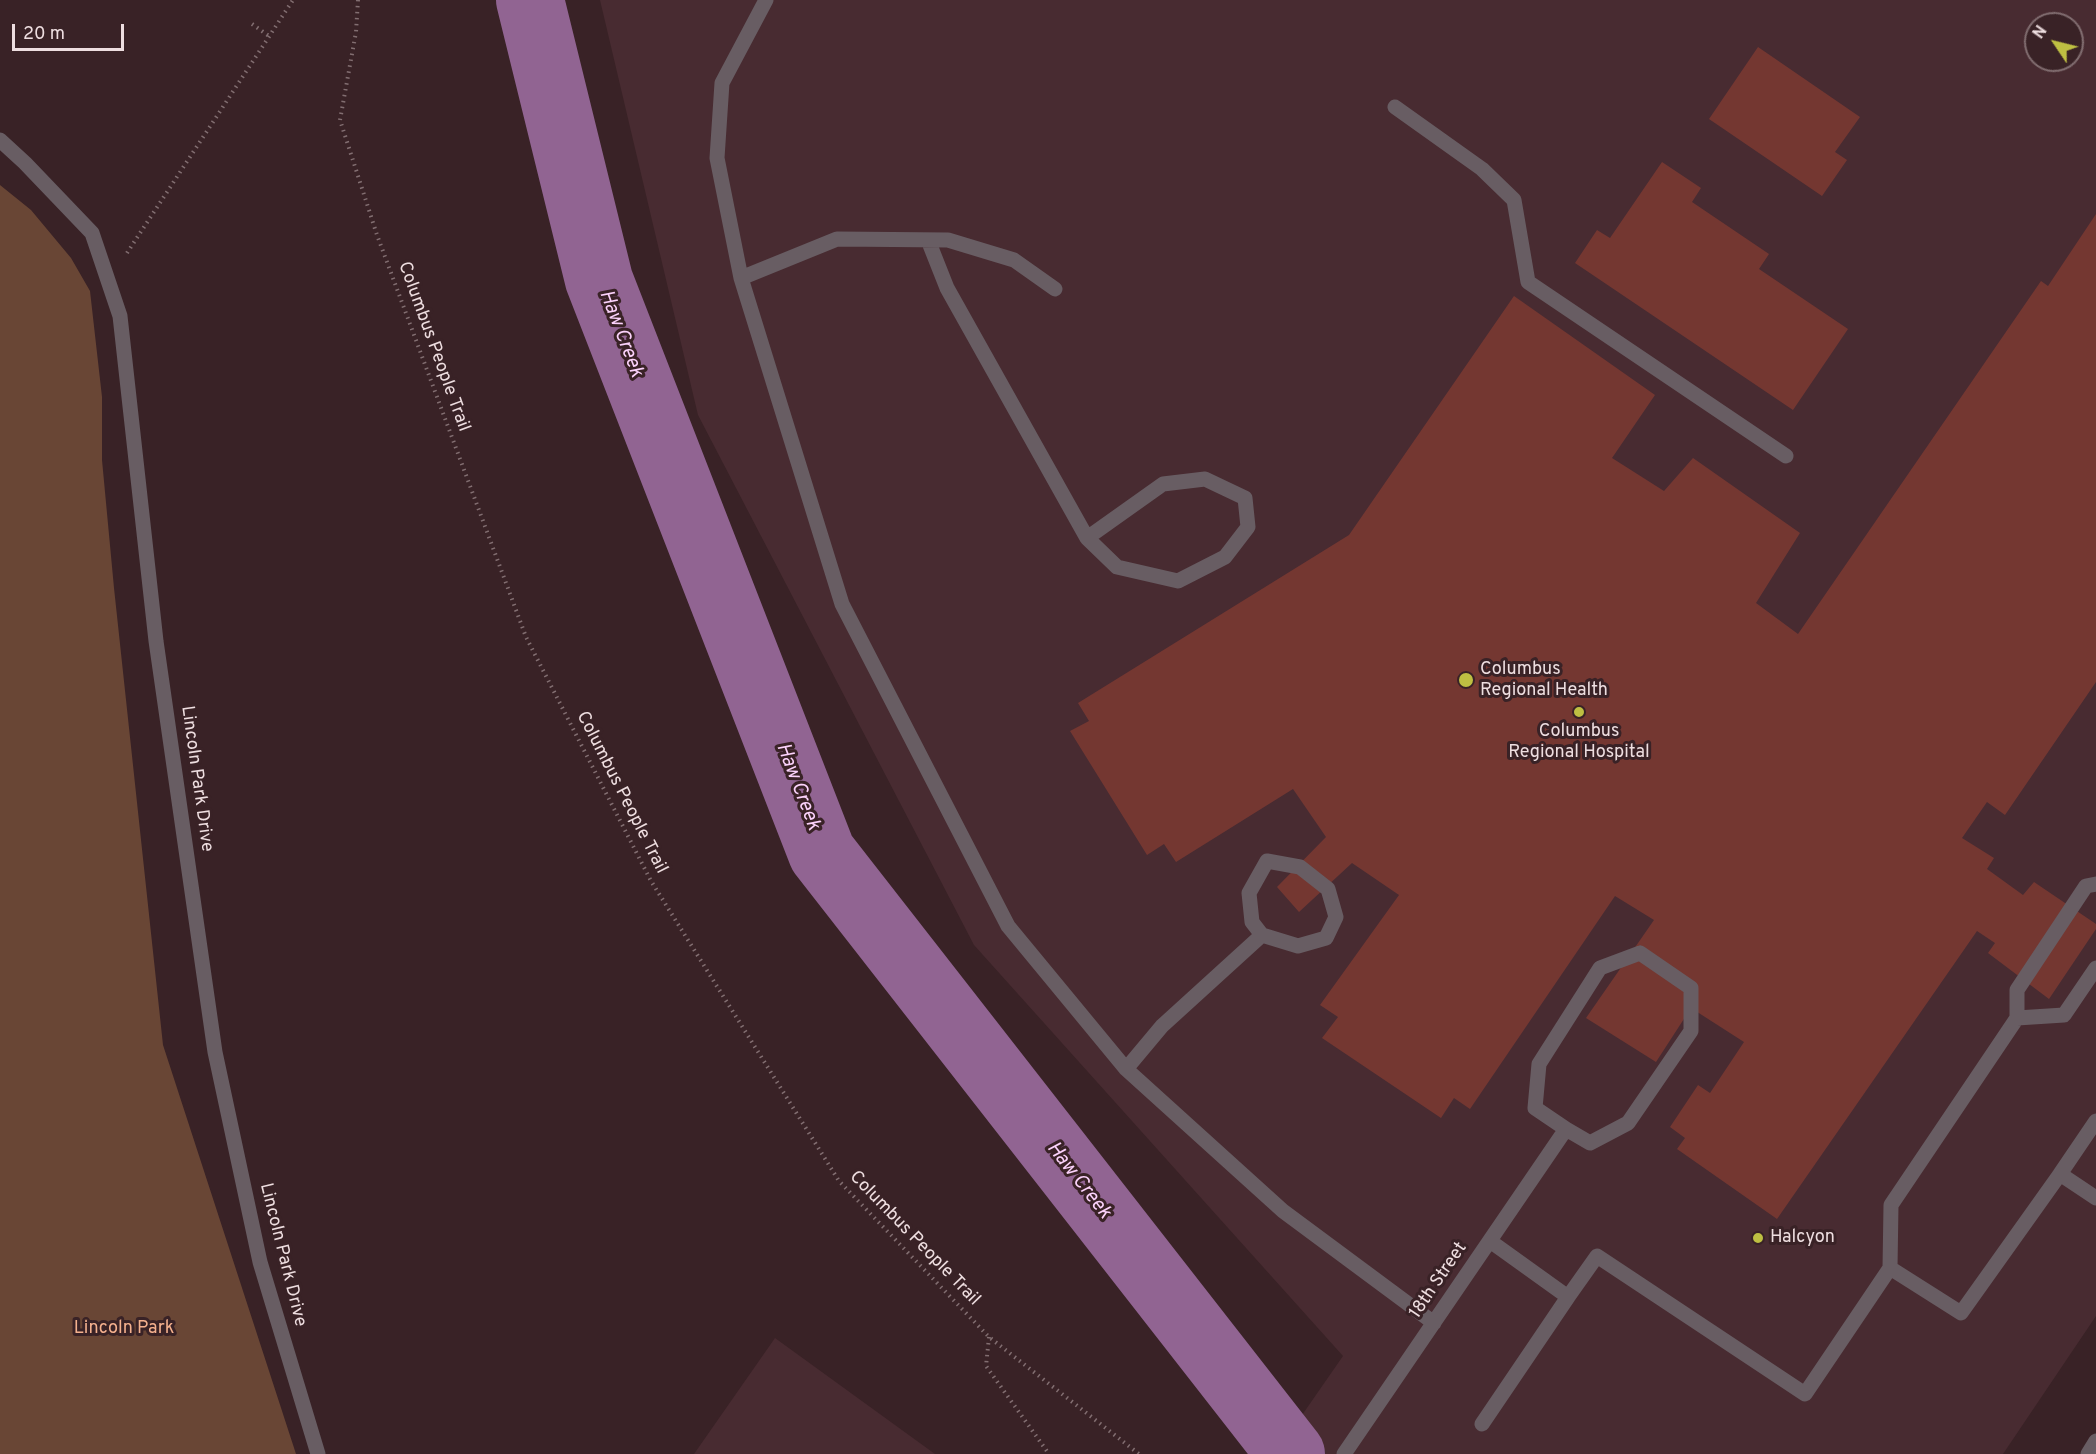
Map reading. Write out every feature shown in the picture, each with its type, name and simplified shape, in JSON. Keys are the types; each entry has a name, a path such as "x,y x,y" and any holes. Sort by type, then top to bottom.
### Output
{"street":[{"path":"766,0 722,83 717,158 741,278 842,604 1008,926 1126,1069 1283,1211 1434,1323"},
{"path":"1395,107 1482,169 1514,200 1528,282 1786,456"},
{"name":"Lincoln Park Drive","path":"0,140 25,162 92,233 120,316 156,641 215,1052 260,1262 318,1454"},
{"path":"741,278 837,239 948,240 1014,260 1055,290"},
{"path":"928,240 947,288 1087,538 1117,567 1178,581 1225,557 1248,526 1245,498 1205,479 1163,484 1087,538"},
{"path":"1267,861 1300,867 1328,889 1336,917 1326,938 1298,946 1262,935 1252,922 1249,893 1267,861"},
{"path":"1482,1424 1597,1256 1805,1394 1890,1268 1891,1205 2017,1018 2017,990 2086,886 2096,884"},
{"path":"1126,1069 1162,1026 1262,935"},
{"path":"1640,953 1691,988 1691,1031 1628,1123 1590,1143 1566,1129 1535,1108 1539,1064 1600,968 1640,953"},
{"path":"2017,1018 2064,1015 2096,968"},
{"path":"1890,1268 1961,1313 2096,1120"},
{"name":"18th Street","path":"1344,1454 1566,1129"},
{"path":"2060,1174 2096,1198"},
{"path":"1490,1241 1568,1296"},
{"path":"2088,1454 2096,1441"}],"path":[{"path":"108,282 293,0"},
{"name":"Columbus People Trail","path":"358,0 356,32 340,120 377,235 526,637 651,881 839,1181 988,1337 1139,1454"},
{"path":"252,24 269,36"},
{"path":"988,1337 986,1366 1049,1454"}],"shaded area":[{"name":"Columbus Regional Health","path":"600,0 2096,0 2096,1316 2003,1454 1275,1454 1343,1356 974,945 698,415"},
{"path":"775,1338 935,1454 694,1454"}],"green space":[{"name":"Lincoln Park","path":"0,185 31,210 71,258 90,291 102,397 102,460 114,588 163,1045 296,1454 0,1454"}],"building":[{"path":"1758,47 1860,117 1835,152 1847,160 1822,196 1709,119"},
{"path":"1662,162 1701,188 1692,202 1769,254 1759,269 1848,329 1793,410 1575,263 1597,230 1610,238"},
{"name":"Columbus Regional Hospital","path":"2096,214 2096,682 2005,815 1987,802 1962,838 1994,858 1987,869 2023,895 2034,882 2096,924 2096,929 2049,999 1988,953 1995,943 1977,931 1777,1219 1677,1149 1685,1138 1670,1127 1698,1085 1710,1093 1744,1042 1691,1008 1656,1062 1586,1018 1654,920 1615,896 1470,1109 1454,1098 1441,1118 1322,1038 1338,1017 1320,1005 1399,895 1352,863 1299,912 1277,887 1326,837 1293,789 1176,862 1164,844 1147,855 1070,731 1089,721 1078,703 1349,535 1514,296 1655,395 1612,458 1664,491 1693,458 1800,533 1756,603 1798,634 2041,281 2048,286"}],"waterway":[{"name":"Haw Creek","path":"530,0 599,280 822,853 1291,1454"}],"place":[{"name":"Columbus Regional Health","path":"1466,680"},
{"name":"Columbus Regional Hospital","path":"1579,712"},
{"name":"Halcyon","path":"1758,1238"}]}
